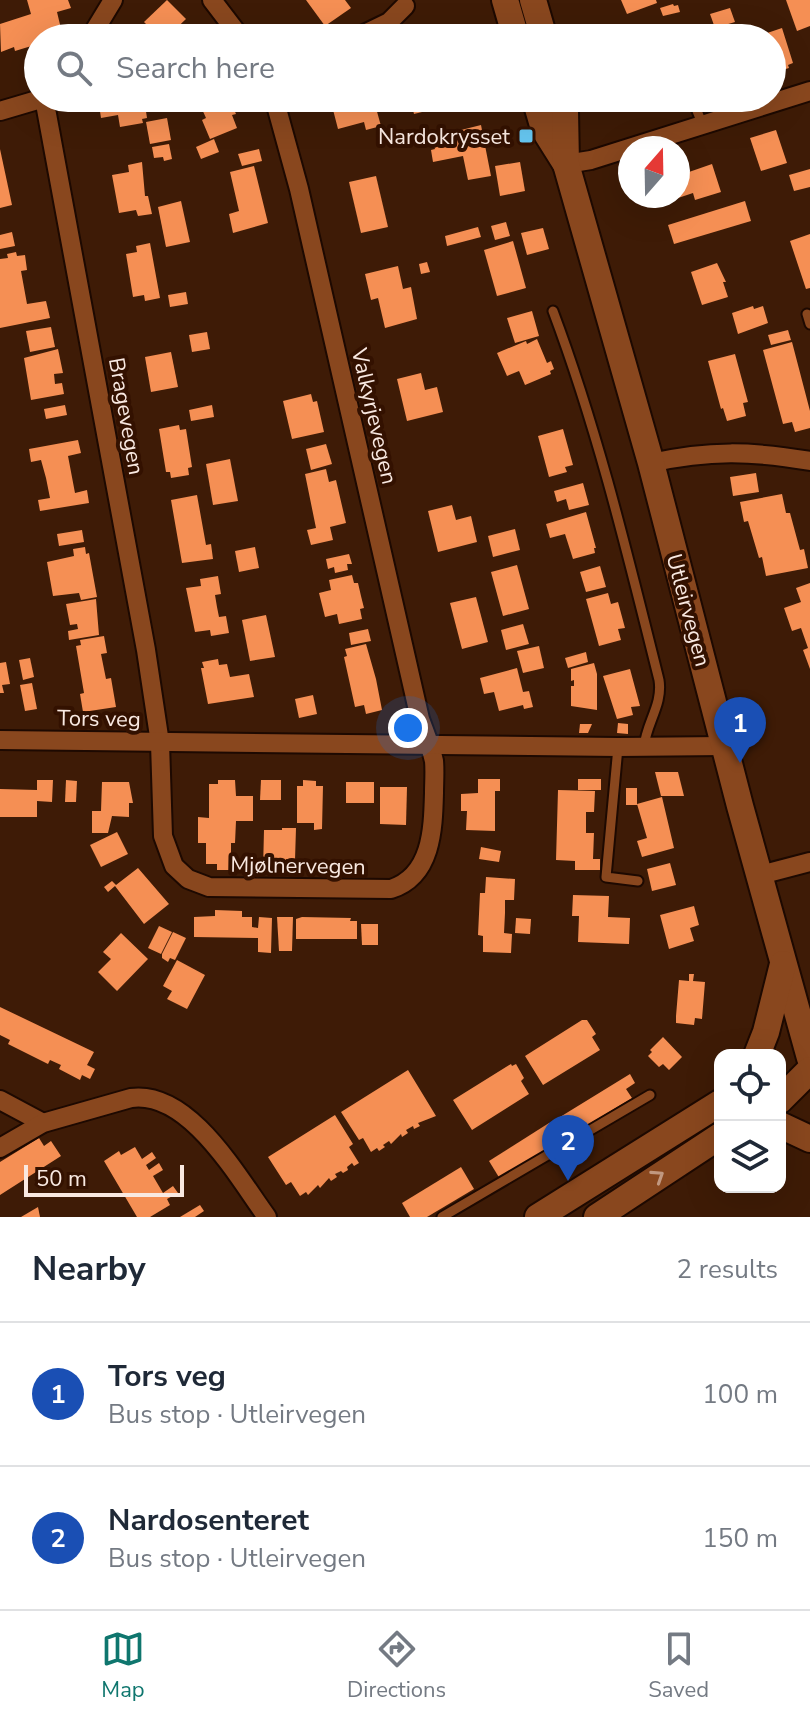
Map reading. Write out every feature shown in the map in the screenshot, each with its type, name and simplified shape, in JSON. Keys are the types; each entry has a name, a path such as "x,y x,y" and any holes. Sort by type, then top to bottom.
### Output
{"main road":[{"path":"505,0 512,24"},
{"path":"533,0 540,24"},
{"name":"Utleirvegen","path":"539,112 544,129 566,164"},
{"name":"Utleirvegen","path":"565,112 566,164 651,463 810,1058"},
{"path":"759,1049 784,960"},
{"path":"786,1071 810,1069"},
{"path":"786,1094 810,1069"},
{"path":"538,1217 714,1107"},
{"path":"786,1128 810,1139"},
{"path":"597,1217 714,1140"}],"street":[{"path":"98,24 113,0"},
{"path":"212,0 230,24"},
{"path":"385,24 410,3"},
{"path":"786,99 810,91"},
{"path":"0,111 24,104"},
{"name":"Bragevegen","path":"47,112 146,650 160,743"},
{"name":"Valkyrjevegen","path":"278,112 299,189 428,744"},
{"path":"566,164 591,160 746,112"},
{"path":"651,463 722,451 762,453 810,461"},
{"name":"Tors veg","path":"0,740 725,746"},
{"name":"Mjølnervegen","path":"160,743 163,836 168,857 188,879 209,887 380,890 400,886 410,878 421,864 431,842 434,765 428,744"},
{"path":"760,875 810,862"},
{"path":"0,1148 43,1123 131,1098 146,1096 159,1099 172,1105 197,1127 267,1217"},
{"path":"0,1100 43,1123"}],"lane":[{"path":"698,112 703,126"},
{"name":"Utleirvegen","path":"553,311 607,481 659,680 660,699 645,733 644,747"},
{"path":"618,747 606,877 638,881"},
{"path":"442,1217 650,1095"}],"building":[{"path":"27,0 68,0 71,8 57,12 60,24 24,24 24,48 15,51 14,47 1,52 0,24 31,14"},
{"path":"167,0 186,19 181,24 144,22"},
{"path":"306,0 345,0 351,8 324,24"},
{"path":"621,0 656,0 657,3 627,14"},
{"path":"786,0 810,0 810,26 797,31"},
{"path":"678,5 680,12 663,16 660,8"},
{"path":"730,8 735,22 714,24 710,14"},
{"path":"786,41 793,63 788,65 786,69"},
{"path":"100,112 146,112 147,118 142,119 143,123 120,127 118,115 101,118"},
{"path":"203,112 235,112 232,115 237,128 210,139 202,120 206,118"},
{"path":"334,112 377,112 381,126 366,130 364,122 338,129"},
{"path":"167,118 171,140 150,144 146,122"},
{"path":"481,125 491,176 468,180 463,156 433,162 431,150 443,144 441,135"},
{"path":"776,130 787,163 761,171 750,138"},
{"path":"214,139 219,152 201,159 196,147"},
{"path":"169,144 172,159 164,161 163,157 154,158 152,147"},
{"path":"0,149 12,205 0,208"},
{"path":"259,149 262,161 242,166 238,154"},
{"path":"142,162 145,196 148,196 152,214 138,216 136,210 119,213 112,175 129,172 128,165"},
{"path":"520,162 525,191 500,196 495,166"},
{"path":"712,164 721,192 695,200 693,193 690,194 690,172"},
{"path":"254,166 268,223 233,233 229,214 239,211 230,172"},
{"path":"810,169 810,187 794,191 789,175"},
{"path":"376,176 388,227 361,233 349,182"},
{"path":"181,201 190,242 166,247 158,207"},
{"path":"745,201 751,221 674,244 668,225"},
{"path":"506,222 510,236 495,240 491,226"},
{"path":"478,227 481,237 447,246 445,236"},
{"path":"543,228 549,249 527,255 521,233"},
{"path":"12,232 15,246 0,249 0,235"},
{"path":"810,234 810,288 806,289 790,241"},
{"path":"513,241 526,288 497,296 484,250"},
{"path":"150,243 160,298 145,301 144,295 133,297 126,254 137,252 136,246"},
{"path":"16,252 17,256 25,255 27,270 21,271 27,304 46,301 50,318 0,328 0,259"},
{"path":"427,262 430,272 421,274 419,264"},
{"path":"717,263 726,282 723,282 728,297 702,305 691,272"},
{"path":"398,266 403,289 411,287 417,319 385,328 378,298 371,300 365,274"},
{"path":"186,292 188,304 170,307 168,295"},
{"path":"753,306 754,309 763,306 768,323 738,334 732,313"},
{"path":"532,311 539,336 515,343 507,318"},
{"path":"51,327 55,347 30,352 26,331"},
{"path":"788,330 791,340 771,345 768,335"},
{"path":"207,332 210,349 192,352 189,335"},
{"path":"537,339 547,363 551,361 554,369 550,371 551,374 525,385 519,371 507,376 497,353"},
{"path":"792,342 810,411 810,428 795,432 792,422 783,424 763,350"},
{"path":"58,349 63,373 54,374 55,384 62,383 64,394 31,400 24,358"},
{"path":"171,352 178,387 151,392 145,357"},
{"path":"735,354 748,402 743,403 746,416 727,421 708,361"},
{"path":"421,373 425,390 437,387 443,412 407,421 397,379"},
{"path":"311,394 313,402 317,401 324,432 292,439 283,401"},
{"path":"65,405 67,415 46,419 44,409"},
{"path":"212,405 214,417 191,421 189,410"},
{"path":"179,425 180,430 186,429 192,467 188,468 189,475 171,478 170,472 166,472 159,429"},
{"path":"563,429 573,465 565,467 567,472 549,477 538,436"},
{"path":"78,440 81,453 68,456 75,493 87,490 89,503 40,511 38,500 50,498 41,460 31,462 29,449"},
{"path":"326,444 332,464 311,470 306,449"},
{"path":"230,459 238,501 213,505 206,464"},
{"path":"326,469 329,482 336,480 346,523 330,527 333,540 311,545 307,530 316,528 305,474"},
{"path":"756,473 759,492 733,496 730,477"},
{"path":"583,483 589,505 569,510 566,499 557,502 554,491"},
{"path":"782,494 800,550 804,549 808,568 766,576 748,521 744,522 740,502"},
{"path":"197,495 206,545 211,544 213,559 182,563 171,500"},
{"path":"452,505 456,520 471,516 477,542 438,552 428,511"},
{"path":"586,512 595,553 573,559 565,534 550,538 546,524"},
{"path":"515,529 520,550 493,557 488,536"},
{"path":"82,530 84,542 59,546 57,534"},
{"path":"85,547 86,554 89,553 97,597 81,600 79,593 53,596 47,562 74,556 73,549"},
{"path":"255,547 259,568 239,572 235,551"},
{"path":"349,554 352,564 347,564 348,570 335,573 334,567 328,569 326,559"},
{"path":"517,565 529,609 503,616 491,572"},
{"path":"600,566 606,587 586,592 580,572"},
{"path":"352,575 354,583 358,583 364,608 360,609 362,619 339,624 337,614 325,617 319,593 331,590 329,580"},
{"path":"218,576 221,594 215,595 217,607 219,617 226,616 229,633 211,636 210,630 195,632 186,588 201,586 200,579"},
{"path":"810,583 810,669 803,650 808,648 801,628 792,631 784,608 801,602 796,588"},
{"path":"608,593 611,604 618,602 625,628 618,629 621,640 599,646 586,599"},
{"path":"476,597 488,642 462,649 450,603"},
{"path":"96,599 99,635 69,640 68,631 78,629 77,624 70,625 66,604"},
{"path":"266,615 275,657 250,661 242,620"},
{"path":"523,624 529,644 506,650 501,630"},
{"path":"368,629 371,641 351,645 349,633"},
{"path":"104,636 107,653 101,654 106,679 111,678 116,707 83,712 80,694 84,693 76,646 81,645 80,640"},
{"path":"366,644 382,710 366,714 364,705 355,707 344,657 347,656 345,649"},
{"path":"539,646 544,668 523,673 517,651"},
{"path":"586,652 588,662 568,668 565,658"},
{"path":"30,658 34,677 23,680 19,660"},
{"path":"218,659 219,665 227,664 230,677 249,674 254,697 208,704 202,662"},
{"path":"6,662 10,684 2,685 4,693 0,693 0,663"},
{"path":"594,663 597,710 571,706 574,680 571,681 571,669"},
{"path":"517,668 523,692 529,691 533,707 524,709 523,705 499,711 494,692 484,694 480,678"},
{"path":"630,669 640,706 631,707 633,715 617,719 603,676"},
{"path":"32,683 37,709 25,711 20,685"},
{"path":"313,695 317,714 299,718 295,699"},
{"path":"618,723 628,724 628,734 617,733"},
{"path":"580,724 592,724 588,733 579,733"},
{"path":"655,772 678,772 684,796 661,796"},
{"path":"478,779 500,779 500,791 495,791 495,831 466,830 467,811 461,811 461,794 478,793"},
{"path":"578,779 601,779 601,790 578,790"},
{"path":"37,780 53,780 52,802 37,801 37,817 0,817 0,789 37,790"},
{"path":"66,780 77,781 76,802 65,802"},
{"path":"218,780 235,780 236,796 253,796 253,821 236,821 235,843 231,843 231,870 217,870 217,864 206,864 206,843 198,843 198,817 209,818 209,784 218,784"},
{"path":"261,780 281,780 281,800 260,800"},
{"path":"303,780 316,781 316,786 323,786 322,829 314,830 314,823 297,823 297,786 303,786"},
{"path":"102,782 129,782 133,803 129,803 129,817 112,816 108,833 92,833 92,811 101,811"},
{"path":"346,782 374,782 374,803 346,803"},
{"path":"380,787 407,787 406,825 380,824"},
{"path":"626,788 637,788 637,805 626,805"},
{"path":"558,790 595,791 594,812 586,812 586,833 594,833 593,859 600,859 600,870 575,870 575,861 556,860"},
{"path":"662,797 674,848 642,857 637,841 647,838 637,804"},
{"path":"296,828 295,860 286,859 285,870 263,870 264,830"},
{"path":"117,832 128,854 101,867 90,845"},
{"path":"481,847 501,851 499,862 479,859"},
{"path":"670,863 676,885 652,891 647,869"},
{"path":"138,868 169,904 144,924 115,886 108,892 104,887 112,881 116,885"},
{"path":"486,877 515,879 514,900 505,900 504,933 512,934 511,953 483,952 483,936 478,935 480,893 485,893"},
{"path":"573,895 609,896 608,917 630,918 629,944 578,942 579,916 572,916"},
{"path":"694,906 699,925 690,928 694,941 669,949 660,915"},
{"path":"215,910 242,911 242,917 252,917 252,927 258,928 259,917 272,918 271,953 258,952 258,938 194,937 194,917 215,916"},
{"path":"277,917 293,917 292,951 279,951"},
{"path":"351,918 350,921 357,921 357,939 296,939 296,919"},
{"path":"516,918 531,919 530,934 515,933"},
{"path":"361,924 378,924 378,945 362,945"},
{"path":"159,926 172,932 161,954 148,948"},
{"path":"173,932 186,938 175,960 170,958 168,962 162,954"},
{"path":"121,933 148,959 117,991 98,972 111,959 103,952"},
{"path":"177,960 205,975 187,1009 167,999 172,991 163,986"},
{"path":"689,974 694,974 693,981 705,982 702,1019 695,1018 694,1025 676,1023 679,980 689,981"},
{"path":"0,1007 94,1052 87,1065 95,1069 90,1079 82,1075 80,1080 59,1069 61,1065 50,1060 48,1064 8,1044 10,1040 0,1035"},
{"path":"582,1020 587,1020 596,1034 592,1037 600,1050 543,1085 525,1056"},
{"path":"663,1037 682,1057 669,1070 663,1064 659,1067 648,1056"},
{"path":"511,1064 516,1064 529,1094 472,1130 453,1100"},
{"path":"408,1070 436,1116 418,1123 420,1126 414,1129 413,1126 406,1130 408,1133 402,1137 401,1134 391,1144 389,1141 379,1151 377,1148 371,1152 341,1112"},
{"path":"630,1074 635,1083 626,1089 632,1098 571,1135 560,1117"},
{"path":"335,1115 353,1144 349,1147 359,1163 354,1166 352,1163 348,1170 335,1174 337,1177 331,1181 329,1178 320,1188 318,1185 308,1195 306,1192 300,1196 291,1182 286,1185 268,1157"},
{"path":"549,1123 560,1141 500,1179 489,1161"},
{"path":"39,1138 44,1146 51,1141 61,1156 0,1195 0,1162"},
{"path":"135,1147 142,1159 152,1152 156,1158 146,1165 149,1170 159,1163 163,1170 153,1176 163,1193 173,1186 178,1193 167,1199 170,1205 150,1217 137,1217 104,1161 119,1151 121,1155"},
{"path":"461,1167 474,1189 427,1217 410,1217 402,1203"},
{"path":"200,1205 204,1211 195,1217 180,1217"},
{"path":"38,1207 40,1217 21,1217"}],"place":[{"name":"Nardokrysset","path":"526,136"},
{"name":"Tors veg","path":"740,763"},
{"name":"Nardosenteret","path":"568,1181"}]}
